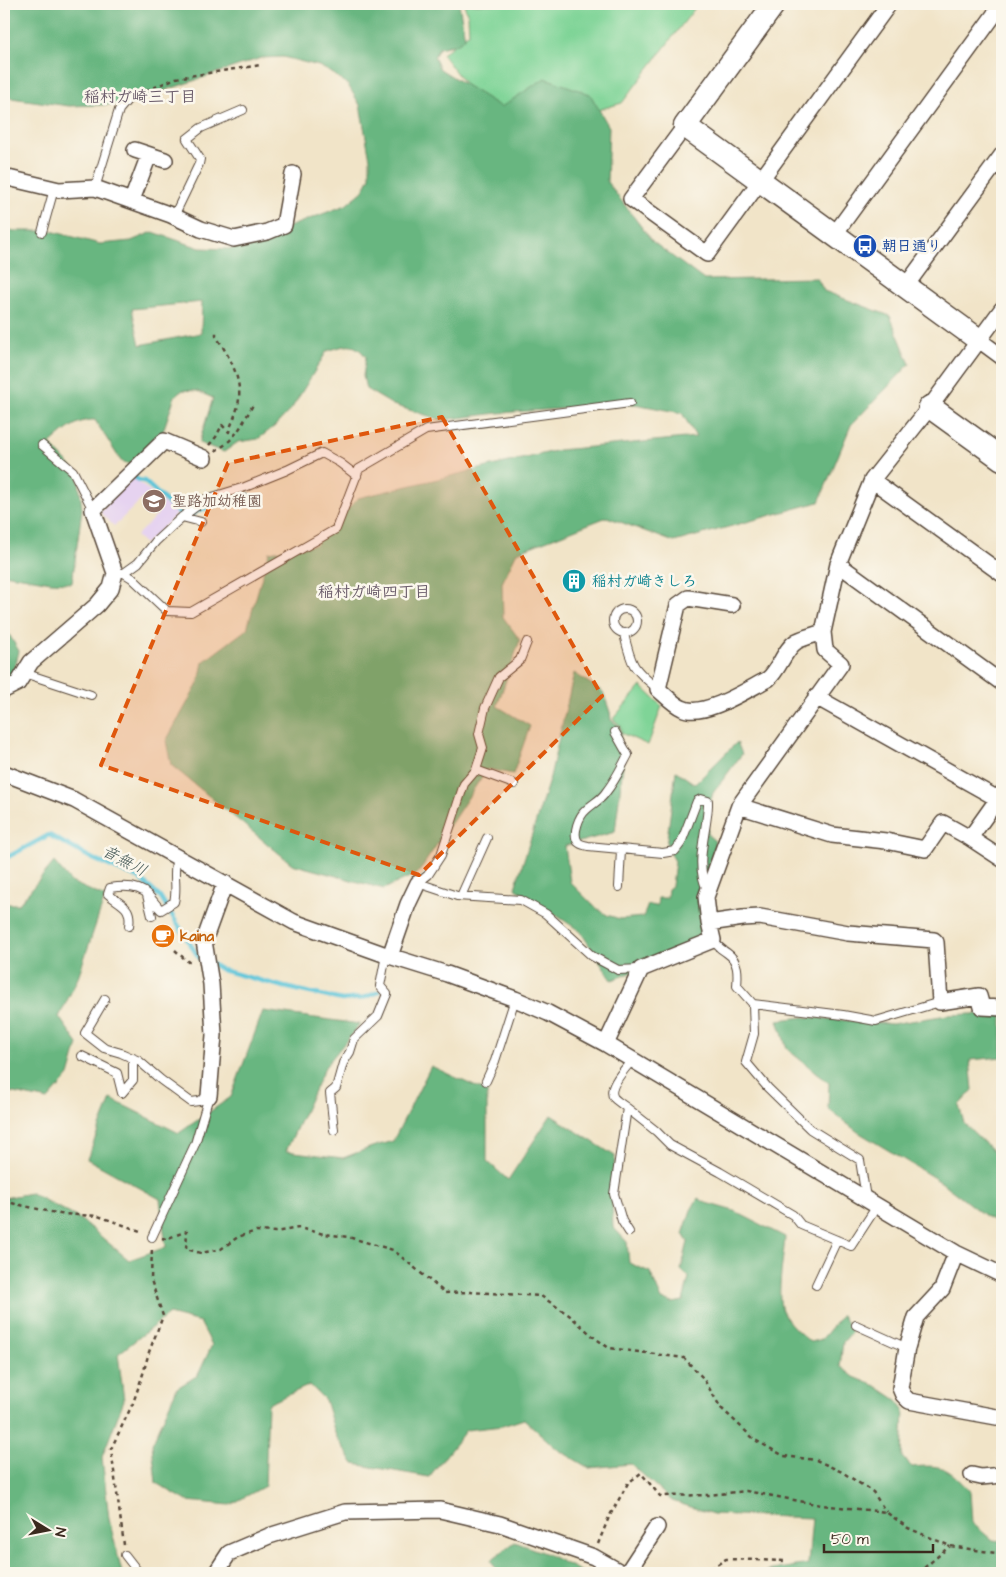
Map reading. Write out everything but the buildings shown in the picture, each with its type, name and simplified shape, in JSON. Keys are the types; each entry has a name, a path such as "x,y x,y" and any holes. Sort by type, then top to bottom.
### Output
{"street":[{"path":"774,4 631,199 707,254 889,4"},
{"path":"834,235 1002,4"},
{"path":"685,126 1002,357"},
{"path":"132,200 142,153 165,160"},
{"path":"906,287 1002,155"},
{"path":"4,177 54,189 95,188 174,216 201,229 234,239 267,232 284,225 292,174"},
{"path":"606,1044 642,969 713,940 706,896 738,806 841,664 825,650 823,632 838,564 872,480 930,407 1002,309"},
{"path":"930,407 1002,459"},
{"path":"4,690 18,683 31,662 97,605 111,588 119,573 94,510 164,440 204,458"},
{"path":"872,480 1002,574"},
{"path":"838,564 1002,683"},
{"path":"732,605 688,598 678,605 658,689 672,702 684,709 700,710 713,706 768,679 773,675 790,648 797,642 823,632"},
{"path":"816,697 1000,796 970,838"},
{"path":"4,773 74,800 294,922 447,974 548,1013 606,1044 956,1253 1002,1275"},
{"path":"738,806 832,835 886,841 925,849 943,823 970,838 1002,860"},
{"path":"209,1096 214,1035 211,984 204,941 225,883"},
{"path":"388,955 418,883"},
{"path":"710,923 760,917 848,933 934,940 936,942 940,1002 978,996 982,1007 1002,1008"},
{"path":"956,1253 942,1289 916,1317 907,1348 900,1388 903,1395 909,1401 1002,1418"},
{"path":"972,1475 981,1477 1002,1475"},
{"path":"216,1573 230,1553 269,1536 345,1512 440,1510 500,1524 594,1557 622,1573"},
{"path":"627,1573 657,1527"}],"lane":[{"path":"95,188 119,110 129,98"},
{"path":"174,216 200,159 187,139 201,128 243,110"},
{"path":"42,232 54,189"},
{"path":"119,573 132,578 166,611 191,612 336,529 359,469 426,430 630,402"},
{"path":"42,445 73,471 94,510"},
{"path":"119,573 138,563 156,541 206,499 245,487 322,453 340,463 356,476"},
{"path":"184,516 201,522"},
{"path":"624,634 632,663 638,673 658,689"},
{"path":"418,883 428,875 440,855 464,784 476,770 483,748 479,734 485,708 500,676 520,660 527,642"},
{"path":"24,673 91,695"},
{"path":"615,732 628,755 615,780 601,799 585,810 579,820 575,834 576,840 580,844 621,850 664,853 675,851 681,843 698,801 701,798 706,799 708,805 702,872 703,882 708,890"},
{"path":"476,770 514,784"},
{"path":"461,896 487,838"},
{"path":"619,887 621,850"},
{"path":"129,926 131,916 128,909 118,904 108,894 110,888 130,887 147,894 161,910 174,902 176,897 174,867 177,858"},
{"path":"418,883 461,896 521,900 546,914 592,956 618,970 642,969"},
{"path":"147,894 152,916"},
{"path":"632,1060 612,1087 614,1097 656,1131 670,1145 792,1215 801,1225 851,1246 872,1203 860,1160 810,1130 768,1088 746,1062 754,1034 753,1004 737,986 738,973 735,960 718,949 713,940"},
{"path":"334,1130 330,1093 336,1088 343,1063 350,1052 354,1039 378,1016 387,994 380,986 388,955"},
{"path":"105,999 85,1033 104,1048 133,1058 191,1102 200,1102 209,1096"},
{"path":"486,1081 495,1061 515,999"},
{"path":"753,1004 876,1021 940,1002"},
{"path":"82,1056 117,1073 122,1092 133,1080 133,1058"},
{"path":"152,1237 195,1144 209,1096"},
{"path":"627,1108 614,1194 622,1221 629,1232"},
{"path":"816,1285 837,1240"},
{"path":"856,1325 907,1348"},
{"path":"125,1555 139,1573"}],"path":[{"path":"129,98 176,78 261,65"},
{"path":"204,458 209,443 216,437 222,425 228,432 238,409 240,386 230,357 216,336 216,330"},
{"path":"204,458 228,444 238,432 254,403"},
{"path":"4,1203 7,1202 60,1214 98,1216 139,1230 152,1237 166,1239 187,1231 186,1249 201,1254 221,1249 238,1237 256,1231 274,1232 299,1228 348,1237 393,1250 445,1293 470,1292 541,1296 569,1315 609,1348 684,1358 703,1378 720,1408 755,1440 784,1456 816,1460 842,1472 873,1492 886,1512 908,1528 950,1546 1002,1554"},
{"path":"125,1555 111,1449 133,1403 148,1352 163,1316 151,1280 152,1237"},
{"path":"594,1557 609,1517 628,1483 641,1473 660,1496 709,1495 746,1491 821,1505 886,1512"},
{"path":"918,1573 950,1546"},
{"path":"704,1573 726,1559 786,1561"}],"highlighted area":[{"path":"442,417 602,696 419,875 101,765 228,463"}],"shaded area":[{"path":"132,477 177,514 145,544 136,536 158,514 143,498 114,526 100,512"}],"green space":[{"path":"4,4 459,4 465,38 457,44 439,48 434,57 440,69 501,107 545,78 590,94 609,127 607,182 653,242 704,280 817,278 824,291 890,316 910,364 851,425 819,502 674,542 607,517 517,552 502,583 503,617 520,640 497,706 530,726 513,774 487,769 418,873 384,889 292,864 171,765 166,741 199,682 203,662 247,629 269,552 315,545 358,498 559,450 696,437 682,413 635,404 498,413 442,420 393,405 366,389 363,376 366,357 353,346 344,346 327,351 292,408 275,426 258,439 238,442 224,452 199,443 213,398 197,391 183,390 175,396 159,443 134,466 121,461 95,420 88,420 70,427 50,444 78,474 82,509 72,583 51,582 4,574 4,231 51,231 100,244 131,241 153,232 200,248 231,249 346,205 363,191 370,177 370,159 360,105 348,85 319,66 283,57 261,58 125,104 69,106 4,97","holes":["202,302 201,333 140,345 132,309"]},
{"path":"464,4 698,4 622,103 594,111 512,128 467,87 442,54 469,33 468,16"},
{"path":"4,626 19,651 13,675 4,682"},
{"path":"574,673 603,692 611,720 619,726 623,766 615,832 565,846 570,882 595,907 607,915 620,919 643,917 648,905 657,906 658,898 667,898 668,889 672,886 675,861 666,846 676,771 695,784 737,742 742,754 713,793 707,814 708,835 715,841 703,896 705,933 646,967 612,980 580,931 515,888 550,777"},
{"path":"641,686 662,706 648,745 621,733 621,726 613,719"},
{"path":"54,862 71,882 105,897 77,980 59,1017 78,1044 69,1076 48,1100 4,1091 4,904 19,904"},
{"path":"263,1011 360,1024 325,1067 286,1151 343,1158 393,1141 431,1066 487,1092 487,1161 508,1180 551,1115 615,1156 612,1202 613,1227 627,1242 629,1263 650,1272 662,1300 673,1303 683,1301 689,1277 681,1270 688,1242 683,1234 691,1210 698,1198 706,1203 734,1211 785,1237 780,1304 787,1320 810,1342 822,1339 842,1315 852,1332 843,1342 840,1366 854,1377 876,1386 897,1400 904,1409 902,1457 912,1467 931,1466 945,1469 970,1491 972,1523 992,1540 1002,1541 1002,1573 766,1573 767,1571 808,1564 812,1518 713,1514 672,1501 631,1464 589,1468 557,1449 524,1419 502,1426 466,1430 429,1477 354,1464 336,1436 325,1400 310,1385 268,1404 265,1486 230,1505 187,1501 156,1483 152,1444 177,1388 198,1375 212,1345 200,1322 169,1314 118,1354 124,1400 102,1457 109,1519 122,1573 4,1573 4,1198 31,1193 80,1219 129,1260 166,1247 160,1199 87,1159 111,1099 179,1133 231,1097"},
{"path":"997,1013 1002,1015 1002,1057 970,1060 973,1090 959,1105 964,1123 1002,1160 1002,1225 985,1216 941,1182 858,1132 828,1109 829,1083 787,1049 778,1020 804,1017 892,1024 947,1015"},
{"path":"515,1542 547,1554 584,1573 498,1573 491,1560"}],"waterway":[{"path":"134,476 138,480 144,481 180,514 191,516 197,511 249,494"},
{"name":"音無川","path":"4,859 49,835 93,859 140,879 161,898 199,958 203,960"},
{"name":"音無川","path":"212,964 222,970 342,1000 363,998 379,992"}],"place":[{"name":"朝日通り","path":"865,246"},
{"name":"聖路加幼稚園","path":"154,501"},
{"name":"稲村ガ崎きしろ","path":"574,581"},
{"name":"kaina","path":"163,936"}],"district":[{"name":"稲村ガ崎三丁目","path":"140,96"},
{"name":"稲村ガ崎四丁目","path":"374,591"}]}
